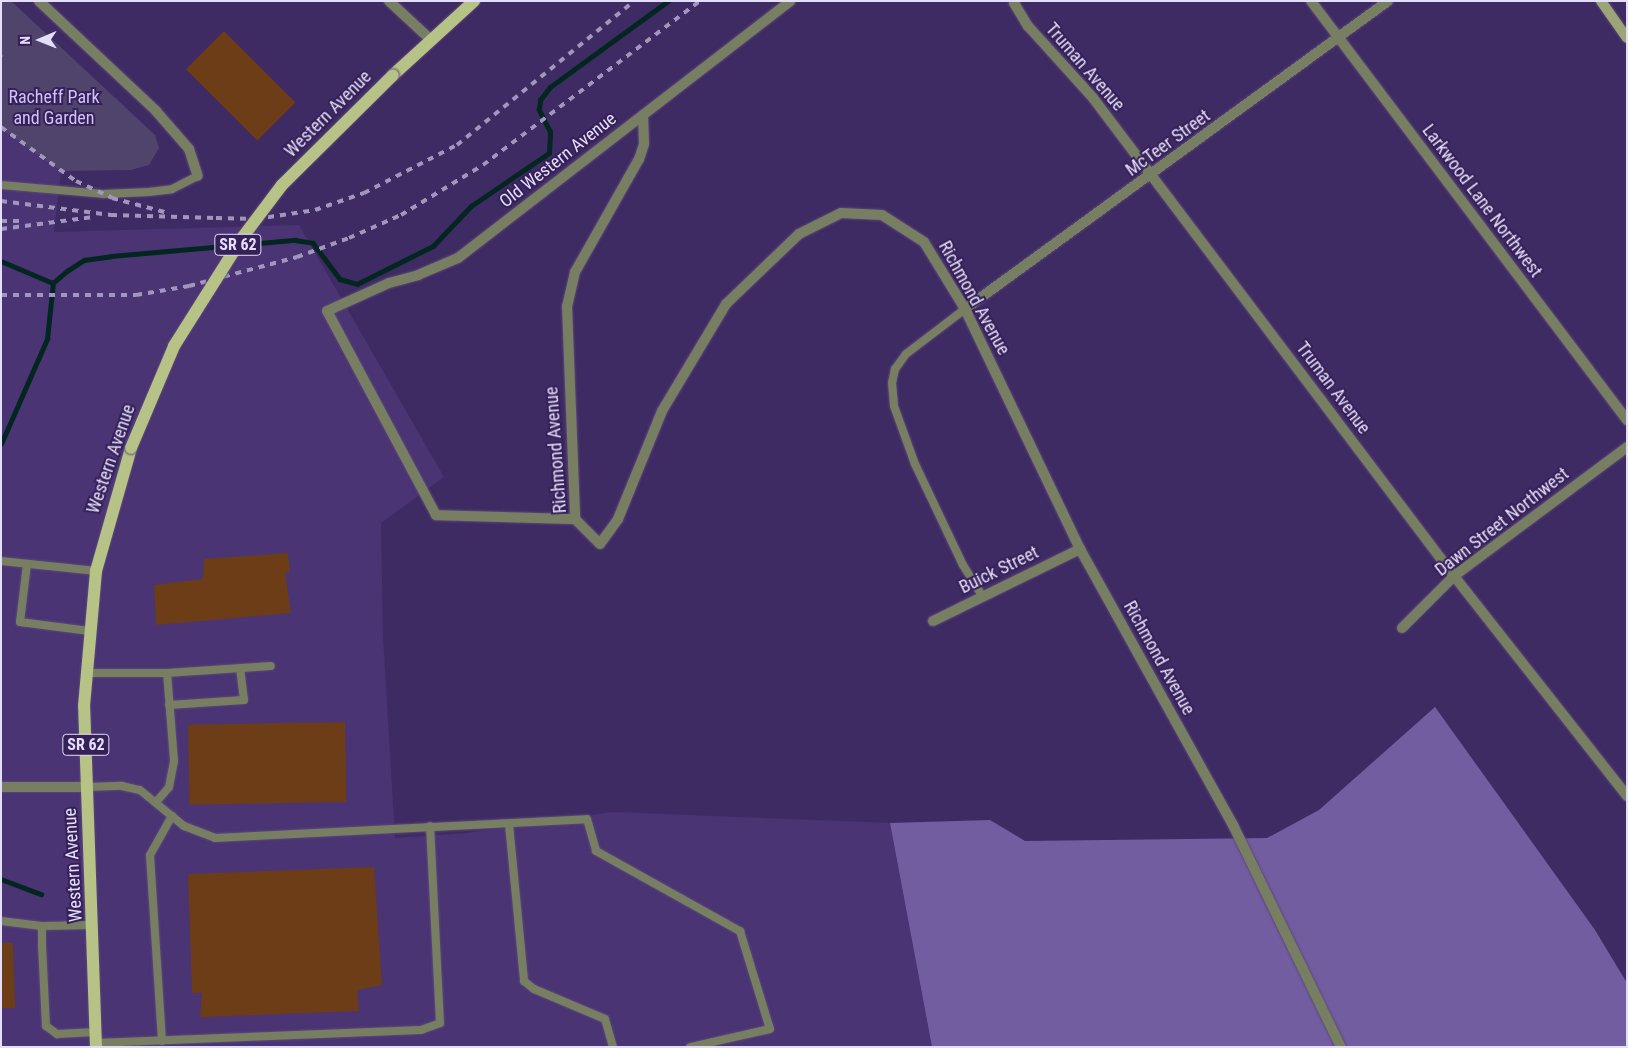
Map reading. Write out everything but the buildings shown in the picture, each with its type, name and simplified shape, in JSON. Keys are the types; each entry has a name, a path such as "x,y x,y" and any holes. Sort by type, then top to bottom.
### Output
{"main road":[{"name":"Western Avenue","path":"96,1041 87,787 86,674 88,631 96,571 131,448 174,346 242,238 282,185 393,75 474,1"}],"street":[{"path":"40,1 156,111 190,150 198,176"},
{"path":"389,1 431,40"},
{"name":"Old Western Avenue","path":"575,519 436,515 327,311 389,283 418,275 458,258 790,1"},
{"name":"Truman Avenue","path":"1016,1 1014,3 1028,26 1094,98 1454,576 1627,796"},
{"name":"Larkwood Lane Northwest","path":"1311,1 1627,420"},
{"name":"McTeer Street","path":"964,309 1388,1"},
{"path":"1601,1 1627,38"},
{"name":"Richmond Avenue","path":"643,115 644,144 639,159 575,272 567,306 575,519 600,544 618,518 662,411 726,304 798,234 841,213 882,215 924,242 964,309 1080,550 1233,826 1341,1047"},
{"name":"Dawn Street Northwest","path":"1402,628 1454,576 1627,447"},
{"name":"Buick Street","path":"933,621 1080,550"},
{"path":"1,788 87,787"}],"lane":[{"path":"1,185 103,194 130,193 172,189 198,176"},
{"path":"964,309 906,354 895,369 892,383 894,406 915,464 963,565 982,596"},
{"path":"1,561 96,571"},
{"path":"27,564 20,622 88,631"},
{"path":"86,674 167,673 271,666"},
{"path":"169,705 244,700 240,668"},
{"path":"157,801 169,787 174,761 167,673"},
{"path":"87,787 122,786 140,790 157,801 184,826 216,838 430,826 587,820 596,850 740,931 770,1029 690,1047"},
{"path":"162,1041 150,855 172,816"},
{"path":"509,824 524,981 534,989 605,1019 613,1047"},
{"path":"42,926 46,1026 57,1034 96,1041 162,1041 421,1030 440,1023 430,826"},
{"path":"1,921 42,926 93,925"}],"path":[{"path":"1,55 5,58"}],"shaded area":[{"path":"1,129 61,171 54,232 299,225 444,477 381,523 383,636 395,838 467,833 612,812 890,823 932,1047 1,1047"},
{"path":"1435,707 1595,930 1627,983 1627,1047 932,1047 890,823 990,820 1025,841 1267,838 1319,810"}],"green space":[{"name":"Racheff Park and Garden","path":"1,1 11,1 155,135 159,148 149,165 130,170 61,171 1,129"}],"waterway":[{"path":"1,444 47,339 53,283 67,271 84,260 111,256 295,240 313,243 340,279 357,284 433,246 471,206 549,153 550,132 539,110 540,100 550,87 668,1"},
{"path":"1,261 53,283"},
{"path":"1,879 41,894"}],"railway":[{"path":"1,201 111,215 256,219 315,210 364,193 457,145 634,1"},
{"path":"1,295 136,295 189,286 297,257 349,238 401,215 483,165 700,1"},
{"path":"1,127 76,181 112,198 168,213"},
{"path":"1,229 93,217"},
{"path":"1,221 22,221"}]}
